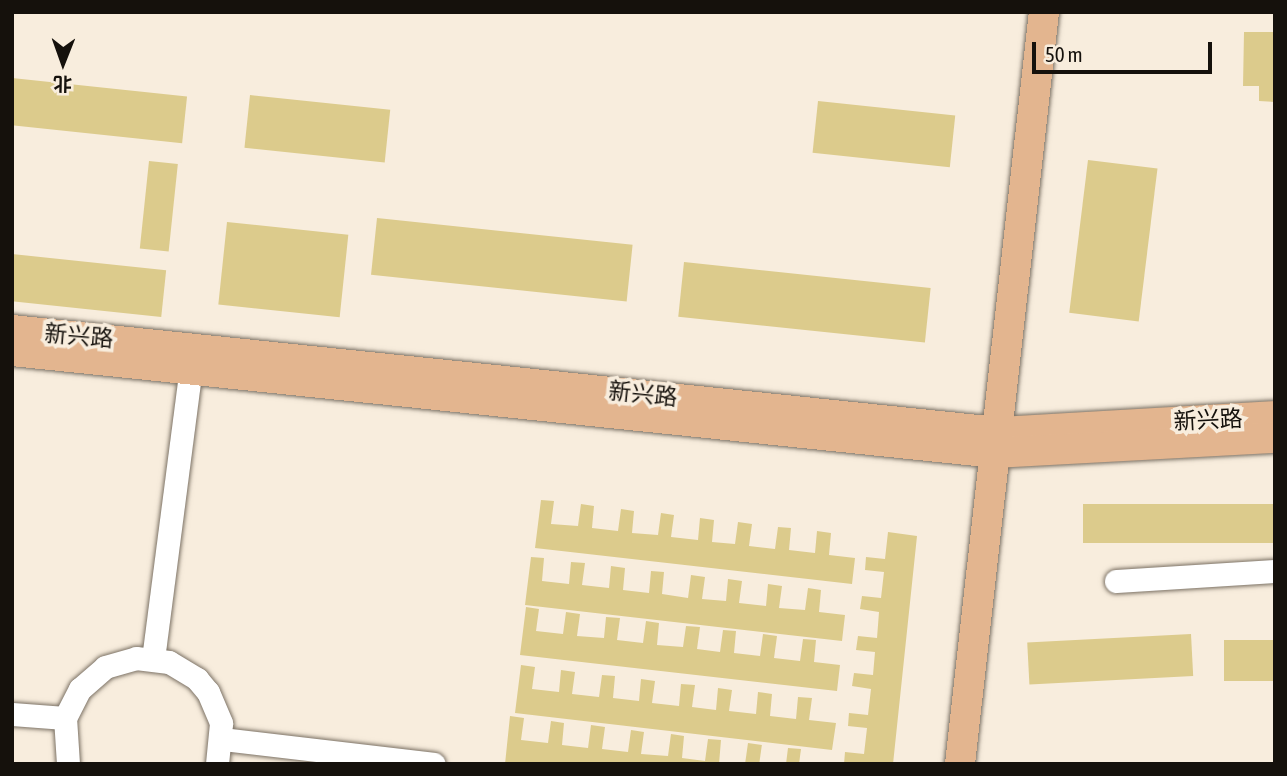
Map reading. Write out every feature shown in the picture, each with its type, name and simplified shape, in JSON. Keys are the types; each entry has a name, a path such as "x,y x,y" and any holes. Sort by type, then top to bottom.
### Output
{"main road":[{"path":"960,764 1044,12"},
{"name":"新兴路","path":"12,330 193,357 996,442 1275,438"},
{"name":"新兴路","path":"12,351 193,357"},
{"name":"新兴路","path":"996,442 1275,416"}],"street":[{"path":"153,659 193,357"},
{"path":"1116,581 1275,571"},
{"path":"68,764 65,718 80,689 98,672 120,661 153,659 197,679 216,706 222,739 217,764"},
{"path":"12,714 65,718"},
{"path":"222,739 434,764"}],"building":[{"path":"1244,32 1275,32 1275,102 1259,101 1259,86 1243,86"},
{"path":"12,78 187,96 182,143 12,125"},
{"path":"250,95 390,110 385,162 244,148"},
{"path":"818,101 955,115 950,167 813,153"},
{"path":"1088,160 1157,169 1139,321 1069,313"},
{"path":"149,161 178,164 169,252 140,249"},
{"path":"377,218 633,245 627,302 371,275"},
{"path":"227,222 348,235 340,317 218,305"},
{"path":"12,254 166,270 161,317 12,301"},
{"path":"684,262 931,288 925,343 678,317"},
{"path":"541,500 554,501 551,524 578,526 581,504 594,506 592,528 618,531 621,509 634,511 632,533 658,535 661,513 674,515 671,537 698,540 700,518 714,520 712,542 735,544 738,522 752,524 749,546 775,549 778,527 791,528 789,550 815,553 817,531 831,533 829,555 855,558 852,584 535,548"},
{"path":"1083,504 1275,504 1275,543 1083,543"},
{"path":"888,532 917,536 893,764 844,764 845,752 864,754 867,728 848,726 849,713 868,715 871,689 852,686 854,673 873,675 875,652 856,650 858,636 877,638 879,612 860,609 862,596 881,598 884,572 865,570 866,557 885,559"},
{"path":"531,557 544,558 542,581 569,584 571,562 585,563 582,585 609,588 611,566 625,568 623,590 649,593 651,571 664,572 662,594 688,598 691,575 705,577 702,599 726,601 728,579 742,581 739,603 766,606 768,584 782,586 779,608 805,610 808,588 821,590 819,612 845,615 842,641 525,605"},
{"path":"526,607 539,609 536,631 563,634 566,612 580,614 577,636 604,638 606,617 620,618 617,640 643,643 646,621 659,623 657,645 683,647 686,626 700,627 697,649 720,652 723,630 736,631 734,653 760,656 763,634 777,636 774,658 800,661 803,639 816,640 814,662 840,665 837,691 520,655"},
{"path":"1191,634 1193,676 1029,685 1027,643"},
{"path":"1224,640 1275,640 1275,681 1224,681"},
{"path":"521,665 535,667 532,689 559,692 561,670 575,672 572,694 599,697 602,675 615,676 613,698 639,701 641,679 655,681 652,703 679,706 681,684 695,685 692,707 716,710 718,688 732,690 729,711 756,714 758,692 772,694 770,716 796,719 798,697 812,698 809,720 836,723 832,750 515,713"},
{"path":"510,716 524,718 521,740 548,743 551,721 564,723 562,745 588,748 591,725 605,727 602,749 628,752 631,730 644,732 641,754 668,756 671,734 684,736 682,758 705,761 708,739 721,740 719,764 505,764"},
{"path":"748,743 762,745 759,764 745,764"},
{"path":"788,748 801,749 799,764 786,764"}]}
